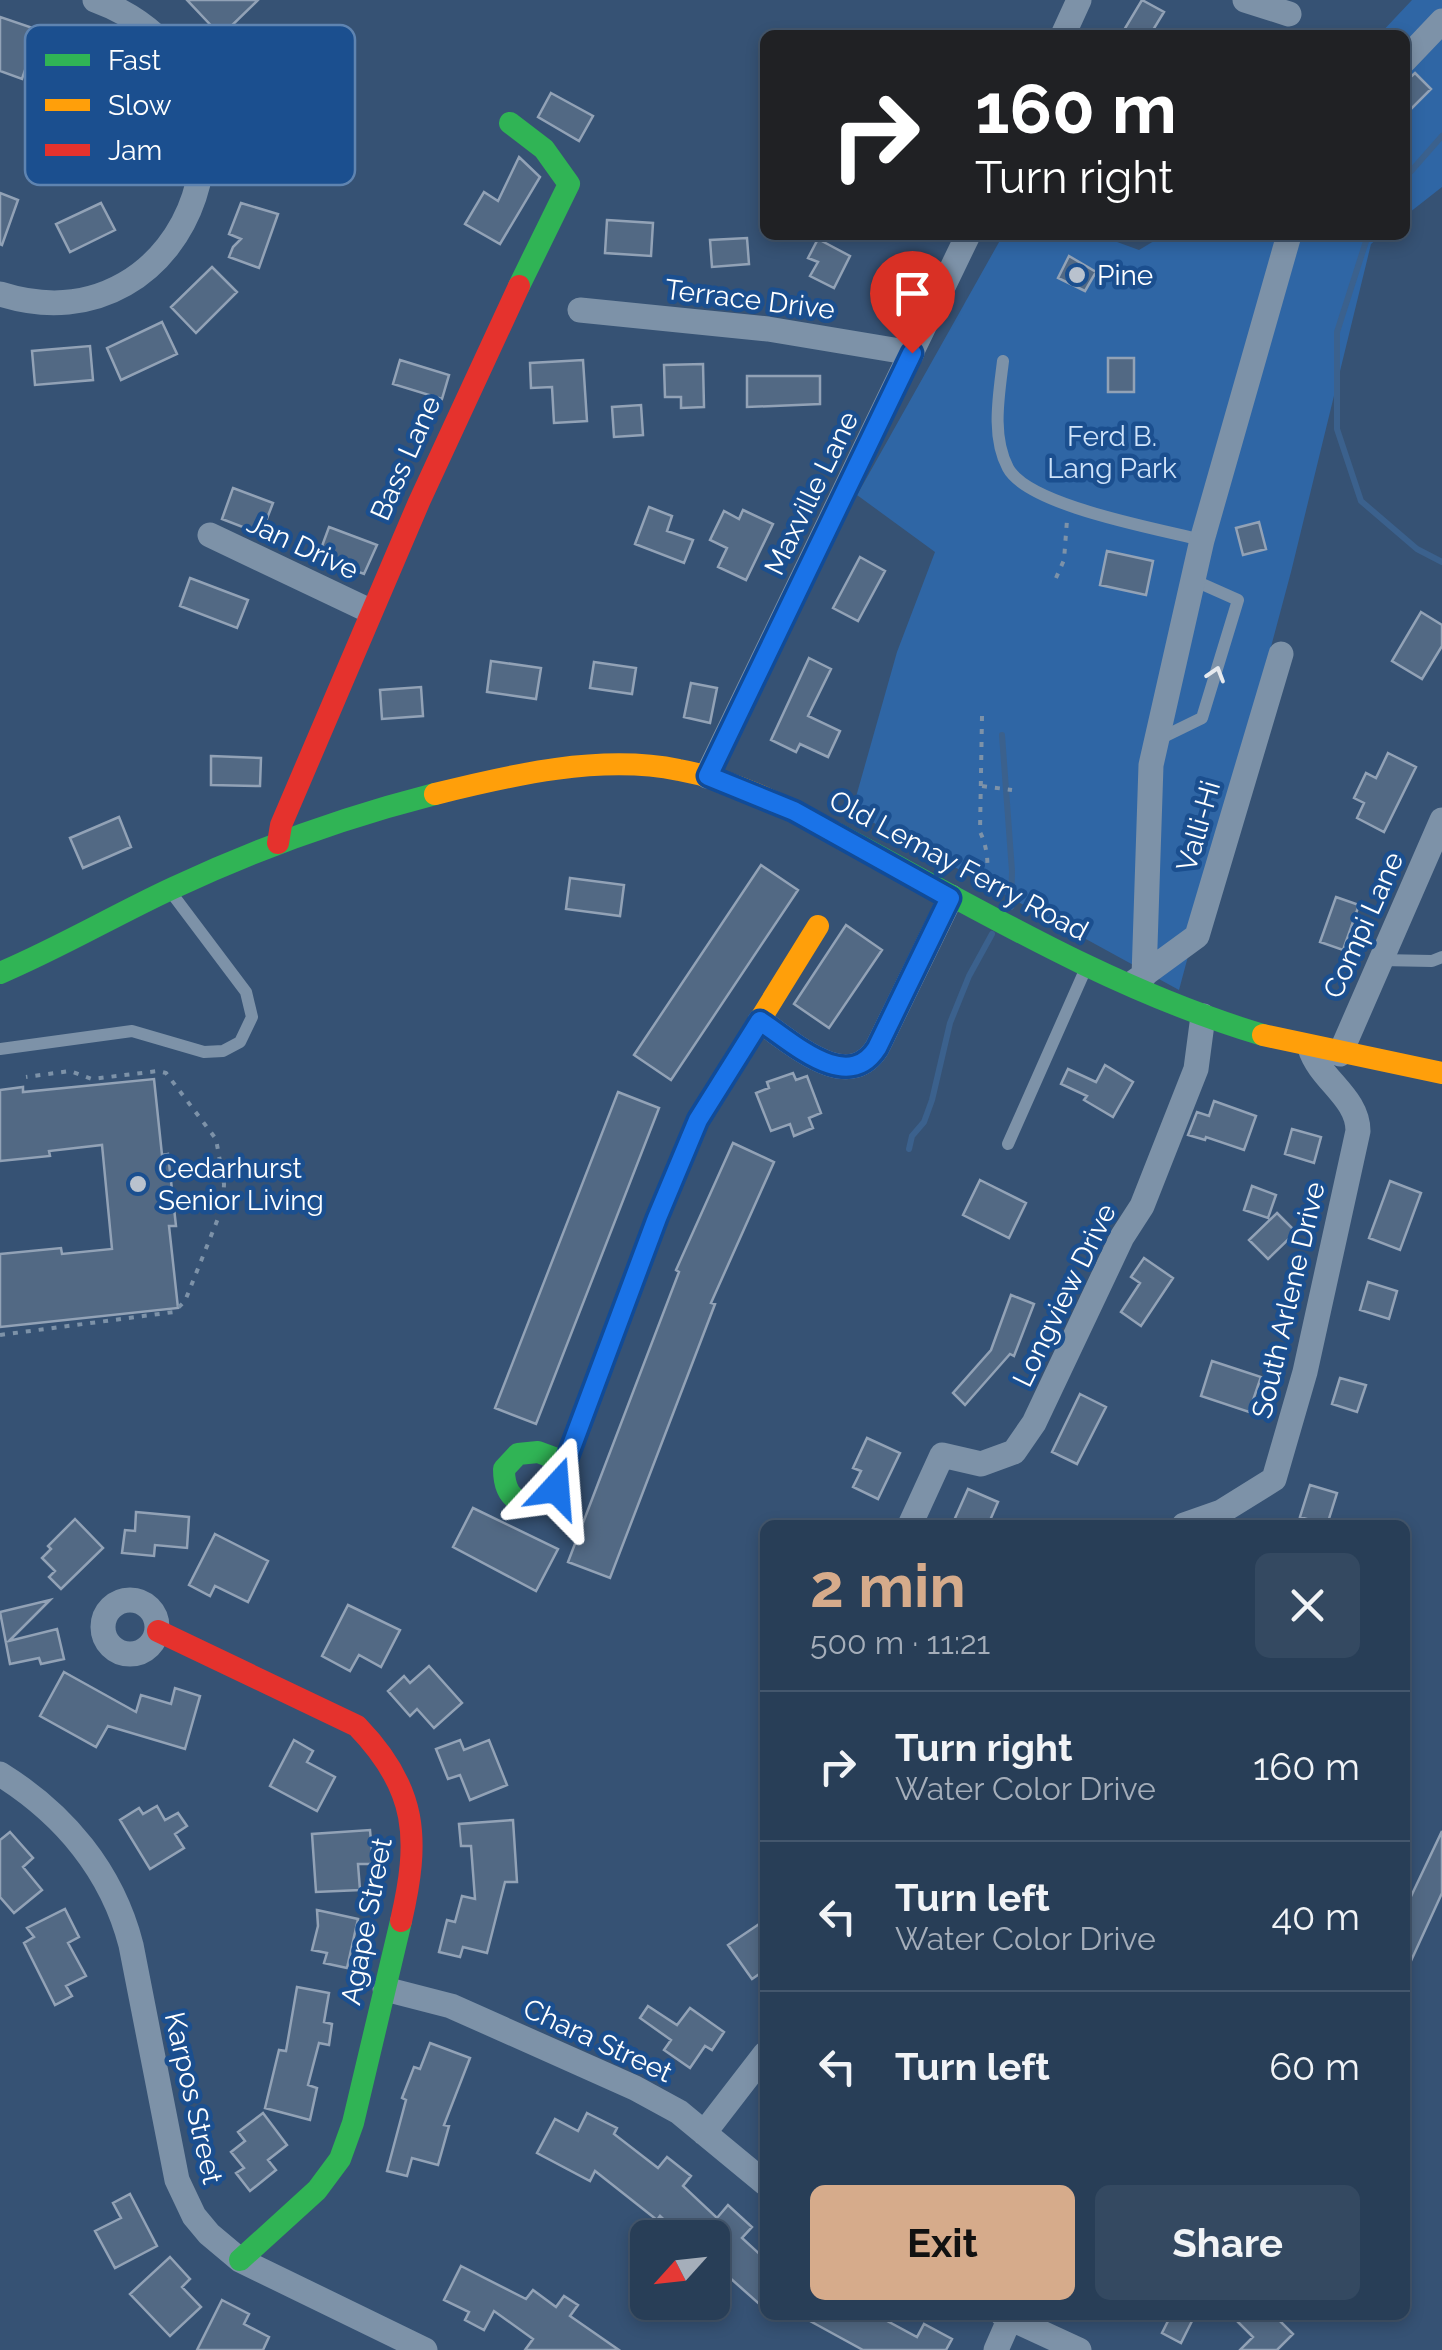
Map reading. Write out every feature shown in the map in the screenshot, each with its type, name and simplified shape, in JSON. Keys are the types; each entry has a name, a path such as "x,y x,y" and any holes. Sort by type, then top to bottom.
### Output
{"street":[{"path":"95,0 142,25"},
{"path":"1065,30 1079,0"},
{"path":"1245,0 1289,14"},
{"path":"1410,55 1442,21"},
{"name":"Bass Lane","path":"278,842 281,826 370,611 501,318 569,184 562,169 538,142 510,122"},
{"path":"0,294 29,301 59,302 116,288 141,273 178,234 199,185"},
{"name":"Maxville Lane","path":"708,776 966,240"},
{"path":"1137,980 1151,765 1156,740 1202,540 1288,240"},
{"name":"Terrace Drive","path":"580,310 768,328 912,353"},
{"name":"Jan Drive","path":"210,535 370,611"},
{"name":"Valli-Hi","path":"1137,980 1197,936 1281,654"},
{"name":"Old Lemay Ferry Road","path":"0,973 169,890 278,842 384,806 522,776 624,766 666,768 708,776 794,811 950,898 1086,966 1137,980 1202,1016 1310,1048 1442,1072"},
{"name":"Compi Lane","path":"1340,1054 1439,833"},
{"path":"760,1021 824,1062 840,1068 862,1064 877,1048 950,898"},
{"path":"564,1462 698,1120 818,926"},
{"name":"Longview Drive","path":"912,1520 942,1456 981,1464 1014,1452 1034,1423 1122,1238 1142,1206 1196,1069 1202,1016"},
{"name":"South Arlene Drive","path":"1198,1520 1221,1512 1274,1479 1305,1372 1358,1131 1358,1117 1352,1105 1315,1065 1310,1048"},
{"name":"Agape Street","path":"158,1631 347,1720 376,1744 392,1764 408,1799 416,1847 353,2124 340,2159 317,2190 240,2260"},
{"name":"Karpos Street","path":"0,1774 48,1808 73,1834 113,1894 131,1945 182,2195 209,2234 240,2260 424,2350"},
{"name":"Chara Street","path":"384,1988 452,2006 660,2101 760,2179"},
{"path":"704,2133 760,2060"},
{"path":"996,2350 1006,2320"},
{"path":"1014,2320 1079,2350"}],"lane":[{"path":"1003,360 1000,446 1008,470 1023,487 1070,505 1202,540"},
{"path":"1156,740 1202,718 1238,600 1193,580"},
{"path":"0,1050 132,1030 204,1052 223,1051 240,1042 252,1017 246,992 169,890"},
{"path":"1379,960 1442,958"},
{"path":"1008,1144 1086,966"}],"path":[{"path":"1056,578 1064,560 1070,505"},
{"path":"981,885 988,876 980,832 985,786 982,716"},
{"path":"985,786 1012,790"},
{"path":"0,1335 180,1309 224,1200 218,1144 166,1073 92,1079 70,1071 26,1077"}],"green space":[{"path":"1412,0 1442,0 1442,187 1410,212 1410,30 1384,30"},
{"name":"Ferd B. Lang Park","path":"1000,240 1112,240 1139,250 1156,240 1376,240 1371,244 1291,572 1179,990 852,811 897,652 935,552 857,495"}],"building":[{"path":"187,0 258,0 232,25 211,25"},
{"path":"1142,0 1164,12 1153,30 1124,30"},
{"path":"0,17 25,25 25,70 22,79 0,71"},
{"path":"1415,73 1431,89 1410,110 1410,78"},
{"path":"551,93 593,116 579,141 538,117"},
{"path":"519,157 540,177 500,244 465,224 484,192 498,201"},
{"path":"0,193 18,200 2,245 0,244"},
{"path":"101,203 115,230 70,252 56,224"},
{"path":"241,203 278,214 259,268 229,257 241,239 229,234"},
{"path":"607,220 653,223 651,256 605,253"},
{"path":"747,238 749,264 712,267 710,240"},
{"path":"817,240 850,256 834,288 810,276 818,262 808,258"},
{"name":"Pine","path":"1069,256 1096,272 1085,291 1058,278"},
{"path":"212,267 237,292 196,333 171,307"},
{"path":"162,322 177,354 121,380 107,348"},
{"path":"90,346 93,380 35,385 32,351"},
{"path":"1108,358 1134,358 1134,392 1108,392"},
{"path":"400,360 449,375 442,399 393,384"},
{"path":"583,360 587,421 554,423 552,387 531,388 530,363"},
{"path":"703,364 704,407 681,408 681,397 665,397 664,365"},
{"path":"747,376 820,376 820,404 747,407"},
{"path":"641,405 643,435 614,437 612,407"},
{"path":"233,488 273,503 261,534 222,519"},
{"path":"649,507 672,516 667,531 693,540 684,563 635,544"},
{"path":"743,510 773,524 746,580 718,567 727,548 710,540 724,511 739,519"},
{"path":"1259,522 1266,549 1243,555 1236,528"},
{"path":"329,527 377,545 364,574 318,557"},
{"path":"1107,551 1153,561 1146,595 1100,585"},
{"path":"860,557 885,571 858,621 833,608"},
{"path":"190,578 248,600 237,628 180,606"},
{"path":"1421,612 1442,625 1442,646 1422,679 1392,661"},
{"path":"809,658 831,669 808,716 840,731 828,757 800,744 796,752 771,740"},
{"path":"491,661 541,668 536,699 487,692"},
{"path":"594,662 636,668 632,694 590,688"},
{"path":"691,683 717,688 710,723 684,717"},
{"path":"421,687 423,716 382,719 380,690"},
{"path":"1388,753 1416,767 1384,832 1357,818 1364,803 1354,798 1366,773 1376,778"},
{"path":"211,756 261,758 260,786 211,785"},
{"path":"119,817 131,847 83,868 70,838"},
{"path":"761,865 798,890 671,1080 634,1055"},
{"path":"570,878 624,885 620,916 566,909"},
{"path":"1336,897 1359,905 1343,950 1320,942"},
{"path":"846,925 882,950 829,1028 794,1004"},
{"path":"1105,1065 1133,1082 1113,1117 1084,1100 1087,1096 1061,1084 1068,1069 1096,1082"},
{"path":"793,1073 796,1080 807,1076 821,1113 809,1118 813,1128 794,1136 790,1124 771,1131 756,1093 769,1088 767,1082"},
{"name":"Cedarhurst Senior Living","path":"154,1079 162,1155 168,1154 176,1226 169,1226 178,1308 0,1327 0,1254 61,1248 62,1254 112,1249 102,1145 0,1161 0,1090 23,1087 23,1092"},
{"path":"618,1092 659,1108 536,1424 495,1408"},
{"path":"1214,1101 1256,1116 1244,1150 1188,1135 1197,1112 1209,1116"},
{"path":"1292,1129 1321,1137 1314,1163 1285,1154"},
{"path":"733,1143 774,1162 711,1303 715,1304 610,1578 568,1562 679,1272 676,1270"},
{"path":"980,1180 1026,1203 1009,1238 963,1215"},
{"path":"1390,1181 1421,1193 1400,1250 1369,1238"},
{"path":"1252,1186 1276,1195 1268,1218 1244,1210"},
{"path":"1277,1213 1296,1232 1268,1259 1249,1240"},
{"path":"1144,1258 1173,1278 1141,1326 1121,1312 1140,1283 1131,1277"},
{"path":"1368,1282 1397,1291 1389,1319 1360,1310"},
{"path":"1011,1295 1034,1304 1014,1356 1010,1354 965,1405 953,1393 991,1350"},
{"path":"1212,1361 1261,1377 1249,1412 1201,1396"},
{"path":"1340,1378 1366,1385 1357,1412 1332,1404"},
{"path":"1080,1394 1106,1407 1077,1464 1052,1452"},
{"path":"867,1438 900,1453 878,1499 853,1487 861,1471 853,1468"},
{"path":"1310,1485 1337,1493 1329,1520 1300,1517"},
{"path":"968,1489 998,1502 990,1520 954,1520"},
{"path":"473,1508 558,1549 536,1591 453,1547"},
{"path":"136,1512 189,1517 187,1548 155,1545 154,1556 122,1553 125,1530 135,1531"},
{"path":"75,1519 103,1548 61,1589 49,1577 55,1571 42,1558 51,1549 48,1546"},
{"path":"215,1534 268,1561 248,1602 215,1586 210,1596 189,1585"},
{"path":"50,1600 9,1641 57,1629 64,1659 41,1664 39,1658 10,1664 0,1612"},
{"path":"348,1605 400,1630 381,1667 359,1655 350,1671 322,1656"},
{"path":"429,1666 462,1703 434,1728 417,1709 410,1716 388,1691 404,1676 410,1683"},
{"path":"64,1672 136,1712 141,1695 171,1704 175,1688 200,1696 185,1749 108,1726 96,1747 40,1716"},
{"path":"294,1740 313,1751 307,1762 335,1777 317,1811 270,1786"},
{"path":"460,1740 464,1750 489,1740 507,1785 470,1800 460,1775 448,1779 436,1749"},
{"path":"157,1806 165,1820 178,1813 187,1826 175,1834 184,1848 150,1869 120,1820 139,1808 143,1814"},
{"path":"513,1820 517,1882 505,1882 487,1953 463,1947 460,1957 439,1952 447,1920 455,1922 462,1896 475,1899 471,1846 461,1846 459,1824"},
{"path":"370,1830 373,1864 358,1864 360,1890 316,1892 312,1834"},
{"path":"1442,1831 1442,1893 1410,1963 1410,1898"},
{"path":"10,1832 33,1858 23,1867 42,1890 14,1913 0,1897 0,1840"},
{"path":"65,1909 79,1937 68,1943 86,1976 66,1986 72,1996 55,2005 24,1943 34,1937 27,1928"},
{"path":"317,1910 358,1919 347,1968 324,1963 327,1953 312,1950"},
{"path":"760,1923 760,1973 752,1979 728,1945"},
{"path":"297,1987 329,1993 324,2022 332,2024 329,2045 319,2043 308,2085 317,2088 310,2120 265,2108 279,2050 286,2051"},
{"path":"648,2006 677,2025 690,2008 724,2032 712,2050 705,2046 690,2068 664,2050 671,2040 640,2018"},
{"path":"430,2043 470,2058 444,2125 449,2126 438,2165 412,2158 407,2176 387,2171 406,2100 402,2098 414,2067 420,2069"},
{"path":"263,2113 287,2145 268,2160 276,2170 250,2191 236,2173 244,2168 231,2152 245,2141 238,2132"},
{"path":"587,2113 617,2128 614,2134 658,2168 667,2157 691,2176 683,2186 717,2218 728,2205 752,2227 742,2238 760,2254 760,2305 730,2278 730,2220 664,2220 660,2216 657,2220 595,2171 590,2181 537,2153 555,2119 578,2131"},
{"path":"130,2194 157,2246 115,2268 95,2231 121,2218 113,2203"},
{"path":"170,2257 190,2279 182,2287 201,2307 170,2336 130,2294"},
{"path":"461,2266 526,2299 533,2290 556,2307 564,2296 578,2305 570,2316 619,2350 525,2350 533,2339 494,2311 484,2330 465,2320 469,2312 444,2300"},
{"path":"222,2300 249,2314 244,2324 269,2337 263,2350 197,2350"},
{"path":"808,2320 885,2320 917,2337 924,2324 952,2339 946,2350 863,2350"},
{"path":"1168,2320 1192,2320 1181,2343 1162,2333"},
{"path":"1236,2320 1279,2320 1293,2334 1277,2350 1240,2350 1253,2337"}],"waterway":[{"path":"1410,172 1442,136"},
{"path":"1366,240 1337,332 1337,429 1361,501 1417,549 1442,562"},
{"path":"1002,735 1011,907"},
{"path":"909,1149 932,1100 950,1023 992,934"}],"traffic: fast":[{"path":"510,123 544,149 569,184 519,286"},
{"path":"0,973 237,860 335,823 435,794"},
{"path":"836,833 1098,971 1263,1035"},
{"path":"565,1462 538,1452 518,1454 504,1469 507,1488 513,1497 530,1504 548,1497 556,1488 698,1120"},
{"path":"240,2260 317,2190 340,2159 353,2123 401,1921"}],"traffic: slow":[{"path":"435,794 556,769 649,766 740,787 836,833"},
{"path":"698,1120 818,926"},
{"path":"1263,1035 1442,1073"}],"traffic: jam":[{"path":"278,843 281,825 419,502 519,286"},
{"path":"158,1631 357,1726 377,1749 403,1794 409,1816 411,1865 401,1921"}],"place":[{"name":"Pine","path":"1077,275"},
{"name":"Cedarhurst Senior Living","path":"138,1184"}],"route":[{"path":"556,1488 698,1120 760,1021 824,1062 840,1068 862,1064 877,1048 950,898 794,811 708,776 912,353"}]}
